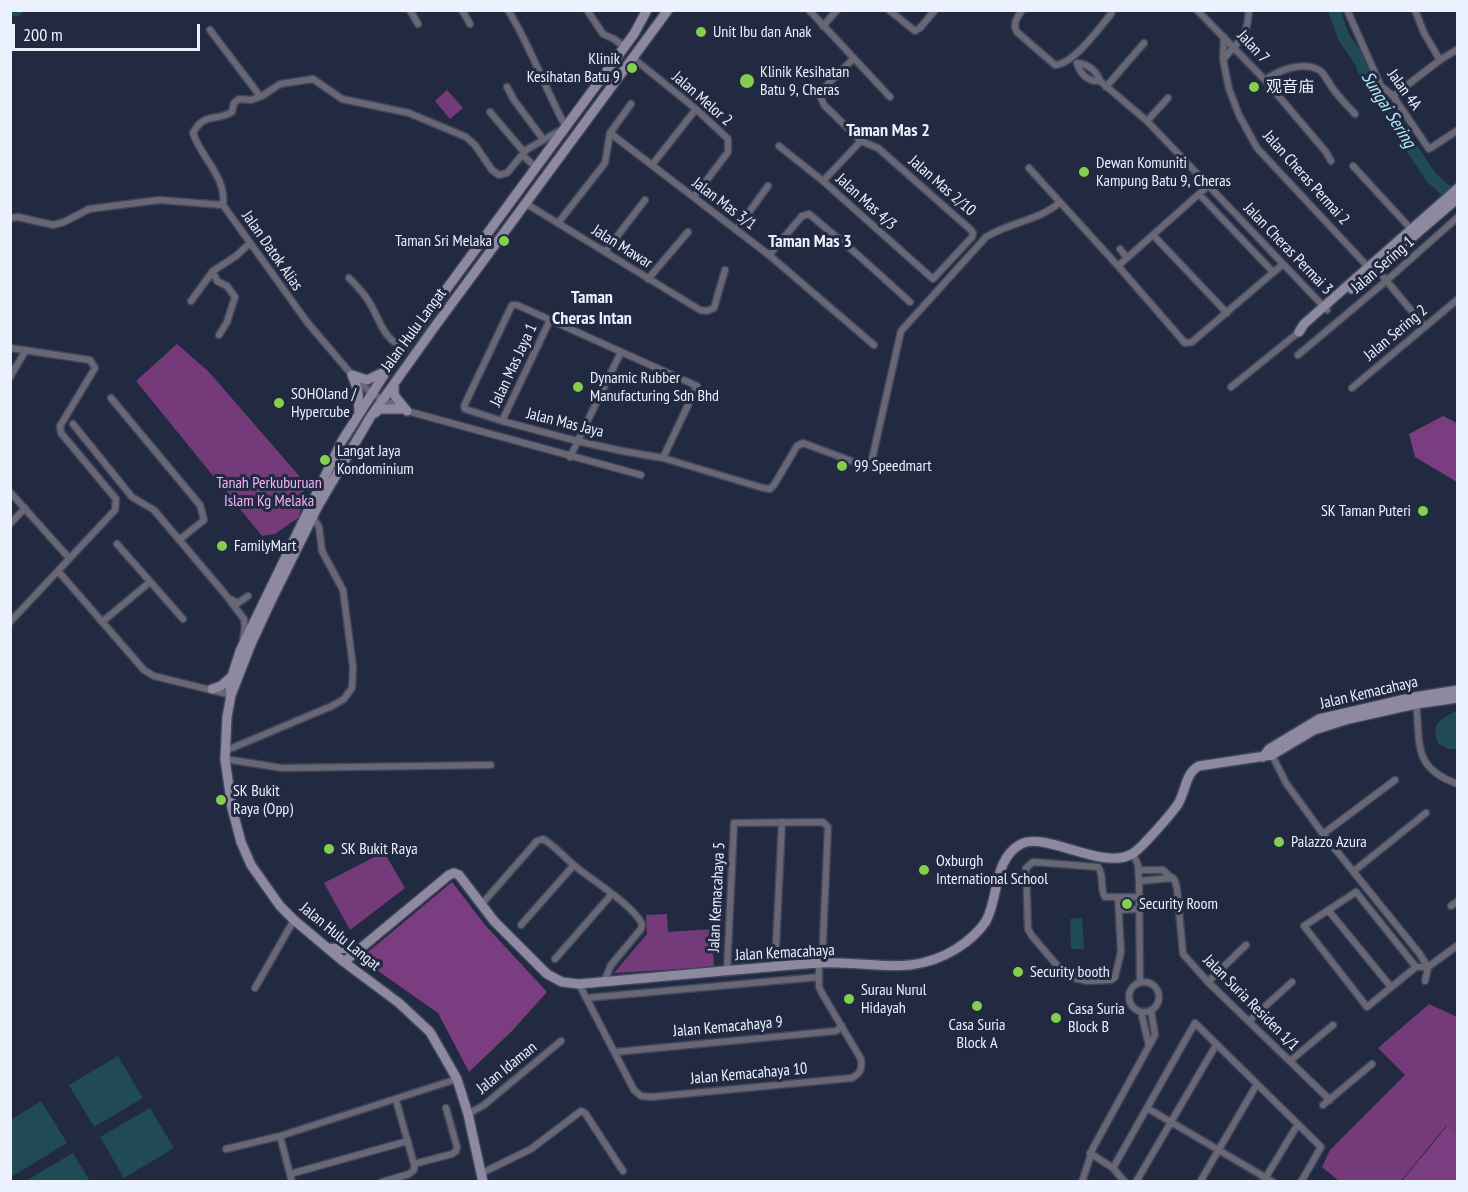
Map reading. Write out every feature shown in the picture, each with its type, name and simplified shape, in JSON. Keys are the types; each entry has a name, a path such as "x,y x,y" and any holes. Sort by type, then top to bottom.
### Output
{"main road":[{"name":"Jalan Hulu Langat","path":"483,1177 457,1079 438,1044 420,1021 294,920 266,888 247,857 232,808 225,755 226,725 231,695 251,644 313,517 370,416 668,10"},
{"name":"Jalan Hulu Langat","path":"231,695 232,676 240,651 342,441 387,370 625,47 634,34 641,13"},
{"path":"1299,332 1307,328 1325,308 1443,206 1457,188"},
{"path":"1372,268 1411,229 1458,198"},
{"path":"352,375 367,380 387,370"},
{"path":"352,375 360,400 359,414"},
{"path":"396,379 394,395 404,410"},
{"path":"370,416 380,409 404,410"},
{"path":"213,689 221,686 232,676"},
{"name":"Jalan Kemacahaya","path":"344,962 454,873 459,875 494,921 547,974 562,981 579,984 820,963 905,967 934,960 971,938 985,922 991,909 1002,866 1012,852 1022,844 1041,843 1105,857 1118,858 1132,854 1179,803 1193,769 1268,754 1314,730 1415,700 1458,690"},
{"name":"Jalan Kemacahaya","path":"1415,700 1458,698"},
{"path":"328,948 360,949"}],"street":[{"path":"410,10 418,24"},
{"path":"462,10 470,24"},
{"path":"223,205 225,194 218,177 196,144 193,133 198,124 205,119 232,112 234,103 239,99 251,100 280,84 313,79 342,99 409,112 466,137 475,145 492,170 499,175 507,173 523,154 543,139 566,127 550,98 523,36 508,10"},
{"path":"586,10 603,34 625,47"},
{"path":"809,10 890,97"},
{"path":"823,26 837,10"},
{"path":"889,10 915,31 935,10"},
{"path":"1022,10 1015,21 1017,32 1055,65 1074,61 1112,10"},
{"name":"Jalan 7","path":"1197,10 1265,80 1326,152 1331,161"},
{"path":"1224,59 1243,39 1247,31 1249,10"},
{"name":"Jalan 4A","path":"1347,10 1381,86 1394,96 1430,149 1458,129"},
{"path":"1415,10 1424,33 1440,60"},
{"path":"210,30 260,96"},
{"name":"Jalan Cheras Permai 2","path":"1224,37 1224,59 1234,104 1257,148 1386,281 1425,327"},
{"path":"1107,87 1144,44"},
{"path":"1394,96 1458,49"},
{"name":"Jalan Melor 2","path":"633,58 696,109 728,139 728,152 694,197"},
{"name":"Jalan Mas 2/10","path":"854,58 822,90 821,98 824,105 861,141 878,148 974,233 933,279"},
{"name":"Jalan Cheras Permai 3","path":"1074,61 1082,74 1090,80 1100,81 1148,121 1325,308"},
{"path":"1265,80 1289,68 1318,69 1334,92 1355,114"},
{"path":"507,87 543,139"},
{"path":"1148,121 1168,98"},
{"path":"558,223 604,163 610,133 631,104"},
{"path":"651,165 696,109"},
{"path":"490,112 536,167"},
{"name":"Jalan Mas 3/1","path":"610,133 769,255 874,345"},
{"path":"823,182 861,141"},
{"name":"Jalan Mas 4/3","path":"779,146 933,279"},
{"path":"1353,166 1411,229"},
{"path":"1029,168 1185,343 1192,342 1283,264"},
{"path":"1118,266 1209,185"},
{"path":"736,230 768,186"},
{"path":"1199,194 1274,272"},
{"name":"Jalan Datok Alias","path":"10,218 18,217 53,225 89,209 159,200 223,205 307,322 352,375 372,394 404,410 641,475"},
{"path":"605,252 645,200"},
{"name":"Jalan Mas Jaya","path":"550,320 517,305 512,305 464,406 465,409 578,441 663,458 763,488 770,489 774,485 797,446 803,443 870,468 901,331 986,237 998,229 1048,213 1060,202"},
{"name":"Jalan Mawar","path":"525,203 700,310 707,311 714,308 725,270"},
{"path":"769,255 802,216 808,214 910,302"},
{"name":"Jalan Sering 1","path":"1298,355 1458,217"},
{"path":"648,279 688,232"},
{"path":"1153,235 1227,313"},
{"path":"191,301 213,271 236,256 250,243"},
{"path":"1120,249 1127,258"},
{"path":"213,271 217,281 227,286 235,297 227,322 219,335"},
{"path":"349,278 366,297 389,339 396,345 405,347"},
{"name":"Jalan Sering 2","path":"1352,388 1458,299"},
{"path":"550,320 697,386 663,458"},
{"name":"Jalan Mas Jaya 1","path":"502,421 550,320"},
{"path":"1231,387 1299,332"},
{"path":"10,348 90,360 95,368 60,426 60,433 116,499 115,510 10,622"},
{"path":"10,377 26,350"},
{"path":"570,457 621,352"},
{"path":"111,398 200,505 204,520 179,540"},
{"path":"73,424 132,497 154,510 244,619 245,628 240,651"},
{"path":"10,492 69,558"},
{"path":"10,524 26,508"},
{"path":"225,755 332,706 345,699 352,688 353,667 343,590 322,552 319,528 313,517"},
{"path":"117,544 183,619"},
{"path":"58,571 144,670 154,676 231,695"},
{"path":"102,621 150,582"},
{"path":"225,594 238,603 248,596"},
{"path":"1415,700 1417,744 1424,760 1432,771 1444,780 1458,784"},
{"path":"1268,754 1323,834 1419,953 1428,968"},
{"path":"225,755 282,768 491,765"},
{"path":"1323,834 1395,780"},
{"path":"1354,872 1426,813"},
{"path":"776,967 782,822 823,822 828,827 819,987 842,1026"},
{"name":"Jalan Kemacahaya 5","path":"727,971 734,823 782,822"},
{"path":"482,905 537,841 543,839 552,844 574,865 627,907 642,924 641,929 611,965 604,982"},
{"path":"1132,854 1139,881 1140,982"},
{"path":"1118,898 1121,952 1115,977 1111,980 1088,981 1066,976 1028,929 1026,868 1033,862 1098,867 1101,872 1101,890 1105,897 1140,897"},
{"path":"521,925 574,865"},
{"path":"1138,870 1163,870 1173,878"},
{"path":"1139,881 1173,878"},
{"name":"Jalan Suria Residen 1/1","path":"1173,878 1177,889 1183,954 1208,982 1330,1100"},
{"path":"1416,967 1358,893 1353,893 1304,926 1367,1007 1416,967 1428,968"},
{"path":"555,959 611,895"},
{"path":"1451,906 1458,901"},
{"path":"1119,910 1140,909"},
{"path":"1328,910 1391,987"},
{"path":"255,988 294,920"},
{"path":"1208,982 1246,945"},
{"path":"1425,981 1428,968 1458,945"},
{"path":"586,998 819,977"},
{"path":"1140,982 1150,982 1159,994 1158,1003 1151,1011 1141,1012 1132,1007 1128,997 1132,987 1140,982"},
{"path":"1250,1021 1292,982"},
{"path":"579,984 615,1052"},
{"path":"1082,1182 1090,1153 1155,1035 1151,1011"},
{"path":"1141,1012 1149,1047"},
{"path":"1113,1168 1195,1023 1321,1147 1301,1182"},
{"path":"1290,1061 1333,1025"},
{"name":"Jalan Kemacahaya 9","path":"615,1052 836,1031 842,1026"},
{"name":"Jalan Kemacahaya 10","path":"615,1052 634,1090 641,1096 651,1097 852,1078 859,1074 862,1068 861,1059 842,1026"},
{"name":"Jalan Idaman","path":"468,1114 484,1105 561,1041"},
{"path":"1136,1182 1216,1045"},
{"path":"1323,1105 1372,1064"},
{"path":"226,1149 280,1136 457,1079"},
{"path":"1200,1182 1257,1084"},
{"path":"382,1182 409,1174 414,1170 396,1100"},
{"path":"1147,1107 1265,1179 1274,1182"},
{"path":"414,1164 456,1151 457,1147 446,1108"},
{"path":"483,1177 531,1149 581,1111 585,1113 623,1171"},
{"path":"1265,1179 1298,1124"},
{"path":"280,1136 292,1182"},
{"path":"290,1174 408,1141"},
{"path":"1090,1153 1113,1168 1125,1182"}],"green space":[{"path":"447,90 463,108 450,119 435,101"},
{"name":"Tanah Perkuburuan Islam Kg Melaka","path":"177,344 209,372 301,478 304,493 299,517 275,534 262,536 136,381"},
{"path":"384,852 405,888 350,930 324,883"},
{"path":"667,914 668,932 712,929 714,967 614,973 647,934 646,915"},
{"path":"1429,1004 1457,1017 1457,1134 1446,1126 1401,1181 1339,1181 1322,1167 1330,1150 1405,1075 1378,1048"}],"shaded area":[{"path":"1443,416 1457,423 1457,482 1415,457 1409,434"},
{"path":"1457,711 1457,749 1448,749 1438,743 1436,726 1442,719"},
{"path":"452,882 486,926 547,992 512,1031 469,1072 438,1013 371,966 368,952"},
{"path":"1082,918 1084,949 1071,949 1070,919"},
{"path":"118,1056 143,1098 94,1127 69,1085"},
{"path":"41,1101 67,1143 11,1177 11,1120"},
{"path":"150,1108 174,1148 124,1178 100,1137"},
{"path":"1447,1126 1457,1134 1457,1181 1402,1181"},
{"path":"73,1153 90,1181 26,1181"}],"waterway":[{"name":"Sungai Sering","path":"10,11 17,10"},
{"name":"Sungai Sering","path":"1334,10 1344,38 1360,61 1369,84 1431,177 1444,189 1458,197"}],"place":[{"name":"Unit Ibu dan Anak","path":"701,32"},
{"name":"Klinik Kesihatan Batu 9","path":"632,68"},
{"name":"Klinik Kesihatan Batu 9, Cheras","path":"747,81"},
{"name":"观音庙","path":"1254,87"},
{"name":"Dewan Komuniti Kampung Batu 9, Cheras","path":"1084,172"},
{"name":"Taman Sri Melaka","path":"504,241"},
{"name":"Dynamic Rubber Manufacturing Sdn Bhd","path":"578,387"},
{"name":"SOHOland / Hypercube","path":"279,403"},
{"name":"Langat Jaya Kondominium","path":"325,460"},
{"name":"99 Speedmart","path":"842,466"},
{"name":"SK Taman Puteri","path":"1423,511"},
{"name":"FamilyMart","path":"222,546"},
{"name":"SK Bukit Raya (Opp)","path":"221,800"},
{"name":"Palazzo Azura","path":"1279,842"},
{"name":"SK Bukit Raya","path":"329,849"},
{"name":"Oxburgh International School","path":"924,870"},
{"name":"Security Room","path":"1127,904"},
{"name":"Security booth","path":"1018,972"},
{"name":"Surau Nurul Hidayah","path":"849,999"},
{"name":"Casa Suria Block A","path":"977,1006"},
{"name":"Casa Suria Block B","path":"1056,1018"}],"district":[{"name":"Taman Mas 2","path":"888,131"},
{"name":"Taman Mas 3","path":"810,242"},
{"name":"Taman Cheras Intan","path":"592,308"}]}
